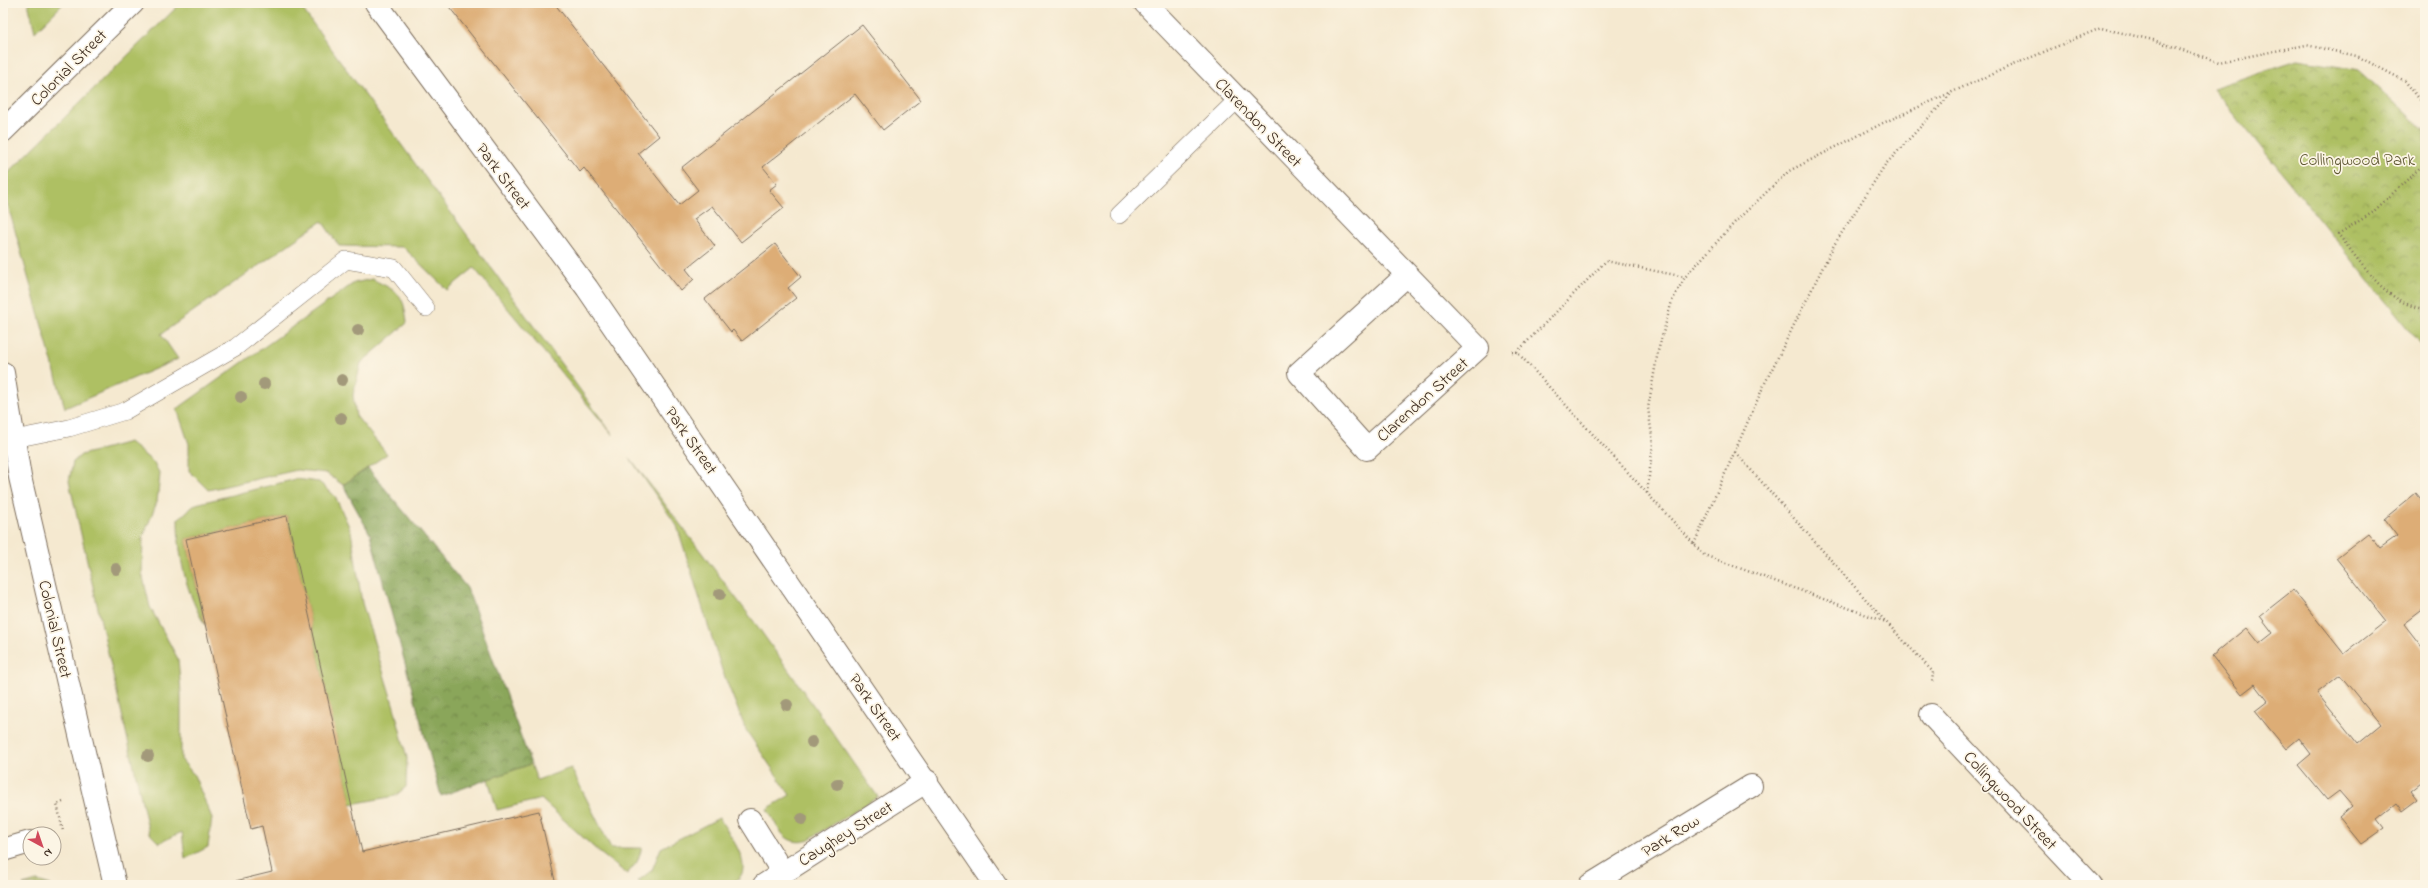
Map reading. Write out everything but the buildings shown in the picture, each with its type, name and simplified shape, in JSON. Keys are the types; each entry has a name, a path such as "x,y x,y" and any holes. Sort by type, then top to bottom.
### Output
{"street":[{"name":"Colonial Street","path":"3,131 133,3"},
{"name":"Park Street","path":"376,3 587,288 927,781 996,885"},
{"name":"Clarendon Street","path":"1145,3 1478,348 1366,449 1299,372 1407,275"},
{"name":"Colonial Street","path":"3,372 20,477 116,885"},
{"name":"Collingwood Street","path":"1931,715 2091,885"},
{"name":"Caughey Street","path":"764,885 927,781"},
{"name":"Park Row","path":"1590,885 1751,786"},
{"path":"750,820 783,873"},
{"path":"3,850 22,844"}],"lane":[{"path":"1119,215 1237,100"},
{"path":"14,439 69,428 125,411 236,347 346,260 394,268 426,308"}],"path":[{"path":"1647,493 1652,443 1648,408 1658,351 1672,301 1685,276 1737,220 1789,171 1883,124 2101,28 2153,40 2218,62 2306,45 2357,56 2405,81 2425,106"},
{"path":"1694,544 1764,385 1834,245 1885,165 1953,92"},
{"path":"2425,163 2372,213 2338,234 2389,294 2414,308 2425,309"},
{"path":"1518,352 1606,261 1685,276"},
{"path":"1478,348 1518,352 1704,556 1886,622"},
{"path":"1735,452 1886,622 1933,672 1931,715"}],"green space":[{"path":"28,3 64,3 35,32"},
{"path":"181,3 298,3 613,435 474,268 447,290 403,247 339,246 322,221 161,334 178,359 65,408 3,188 3,178"},
{"name":"Collingwood Park","path":"2297,60 2359,70 2425,131 2425,350 2213,88"},
{"path":"372,279 388,287 398,295 404,305 407,323 361,363 353,395 356,416 387,454 343,485 326,473 297,470 208,490 189,471 189,444 177,409 354,283"},
{"path":"129,442 153,462 160,474 157,502 143,537 142,573 150,607 178,659 181,693 181,759 194,775 212,818 208,847 185,859 182,832 159,843 149,833 69,481 73,462 81,455"},
{"path":"630,458 758,627 878,797 806,841 798,842 786,838 778,828 767,809 790,795 746,730 722,670 677,526"},
{"path":"368,468 467,588 531,764 441,796 370,534 343,485"},
{"path":"296,479 319,482 335,496 351,531 362,603 394,707 407,758 406,787 395,796 351,804 287,516 186,539 205,625 198,613 188,587 182,561 178,533 178,519 196,504"},
{"path":"531,764 537,780 571,768 611,848 642,848 637,862 627,874 600,853 541,799 497,810 488,779"},
{"path":"719,818 733,839 741,856 743,865 742,872 738,879 728,885 642,885 638,881 652,870 661,848"},
{"path":"37,881 51,885 23,885"}]}
